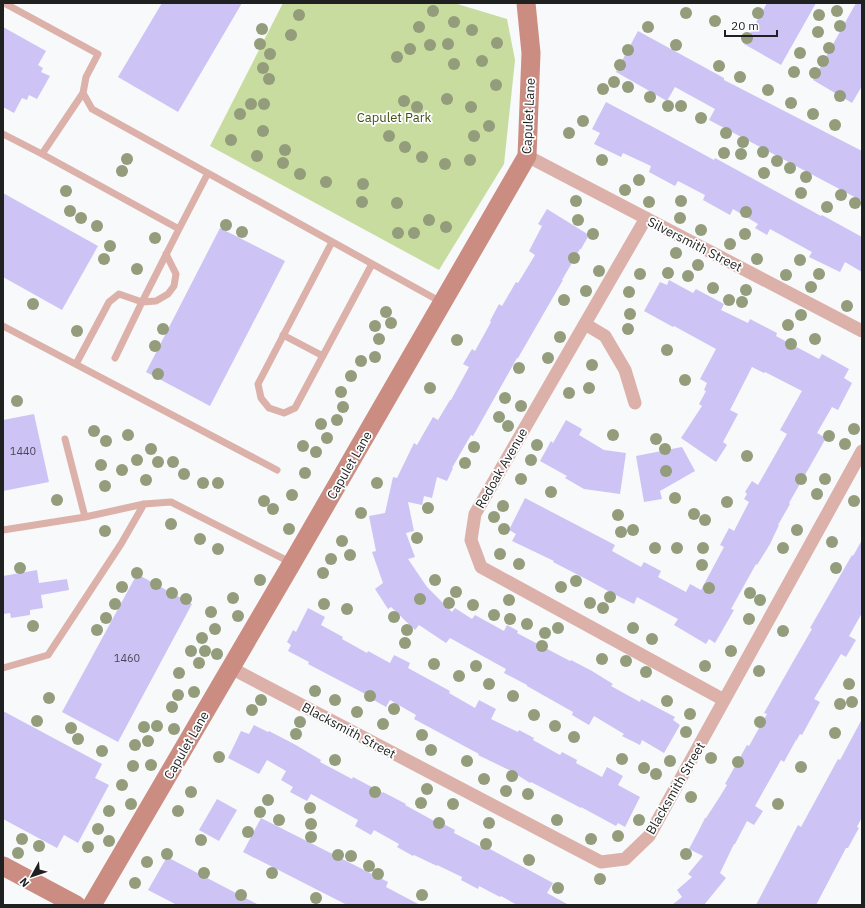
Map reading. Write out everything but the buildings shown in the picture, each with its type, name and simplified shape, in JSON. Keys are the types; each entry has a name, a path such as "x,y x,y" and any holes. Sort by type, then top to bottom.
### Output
{"street":[{"name":"Capulet Lane","path":"92,905 527,156 531,52 526,3"},
{"name":"Silversmith Street","path":"527,156 862,331"},
{"name":"Redoak Avenue","path":"646,218 475,514 471,540 481,567 724,700"},
{"path":"585,324 605,336 626,370 635,403"},
{"name":"Blacksmith Street","path":"231,668 602,862 624,859 649,836 862,451"},
{"path":"3,866 76,905"}],"lane":[{"path":"4,3 98,54 86,77 82,93 42,154"},
{"path":"82,93 92,108 443,303"},
{"path":"3,134 179,229"},
{"path":"114,358 208,173"},
{"path":"332,242 258,384 261,398 269,408 284,413 295,408 372,264"},
{"path":"76,364 109,302 119,294 142,302 156,301 168,294 174,286 176,274 166,254"},
{"path":"3,326 277,470"},
{"path":"283,335 323,356"},
{"path":"65,439 86,517"},
{"path":"3,530 86,517 144,504 171,502 292,563"},
{"path":"3,668 48,655 121,544 144,504"}],"green space":[{"name":"Capulet Park","path":"283,3 454,3 507,19 515,60 504,164 439,270 210,146"}]}
